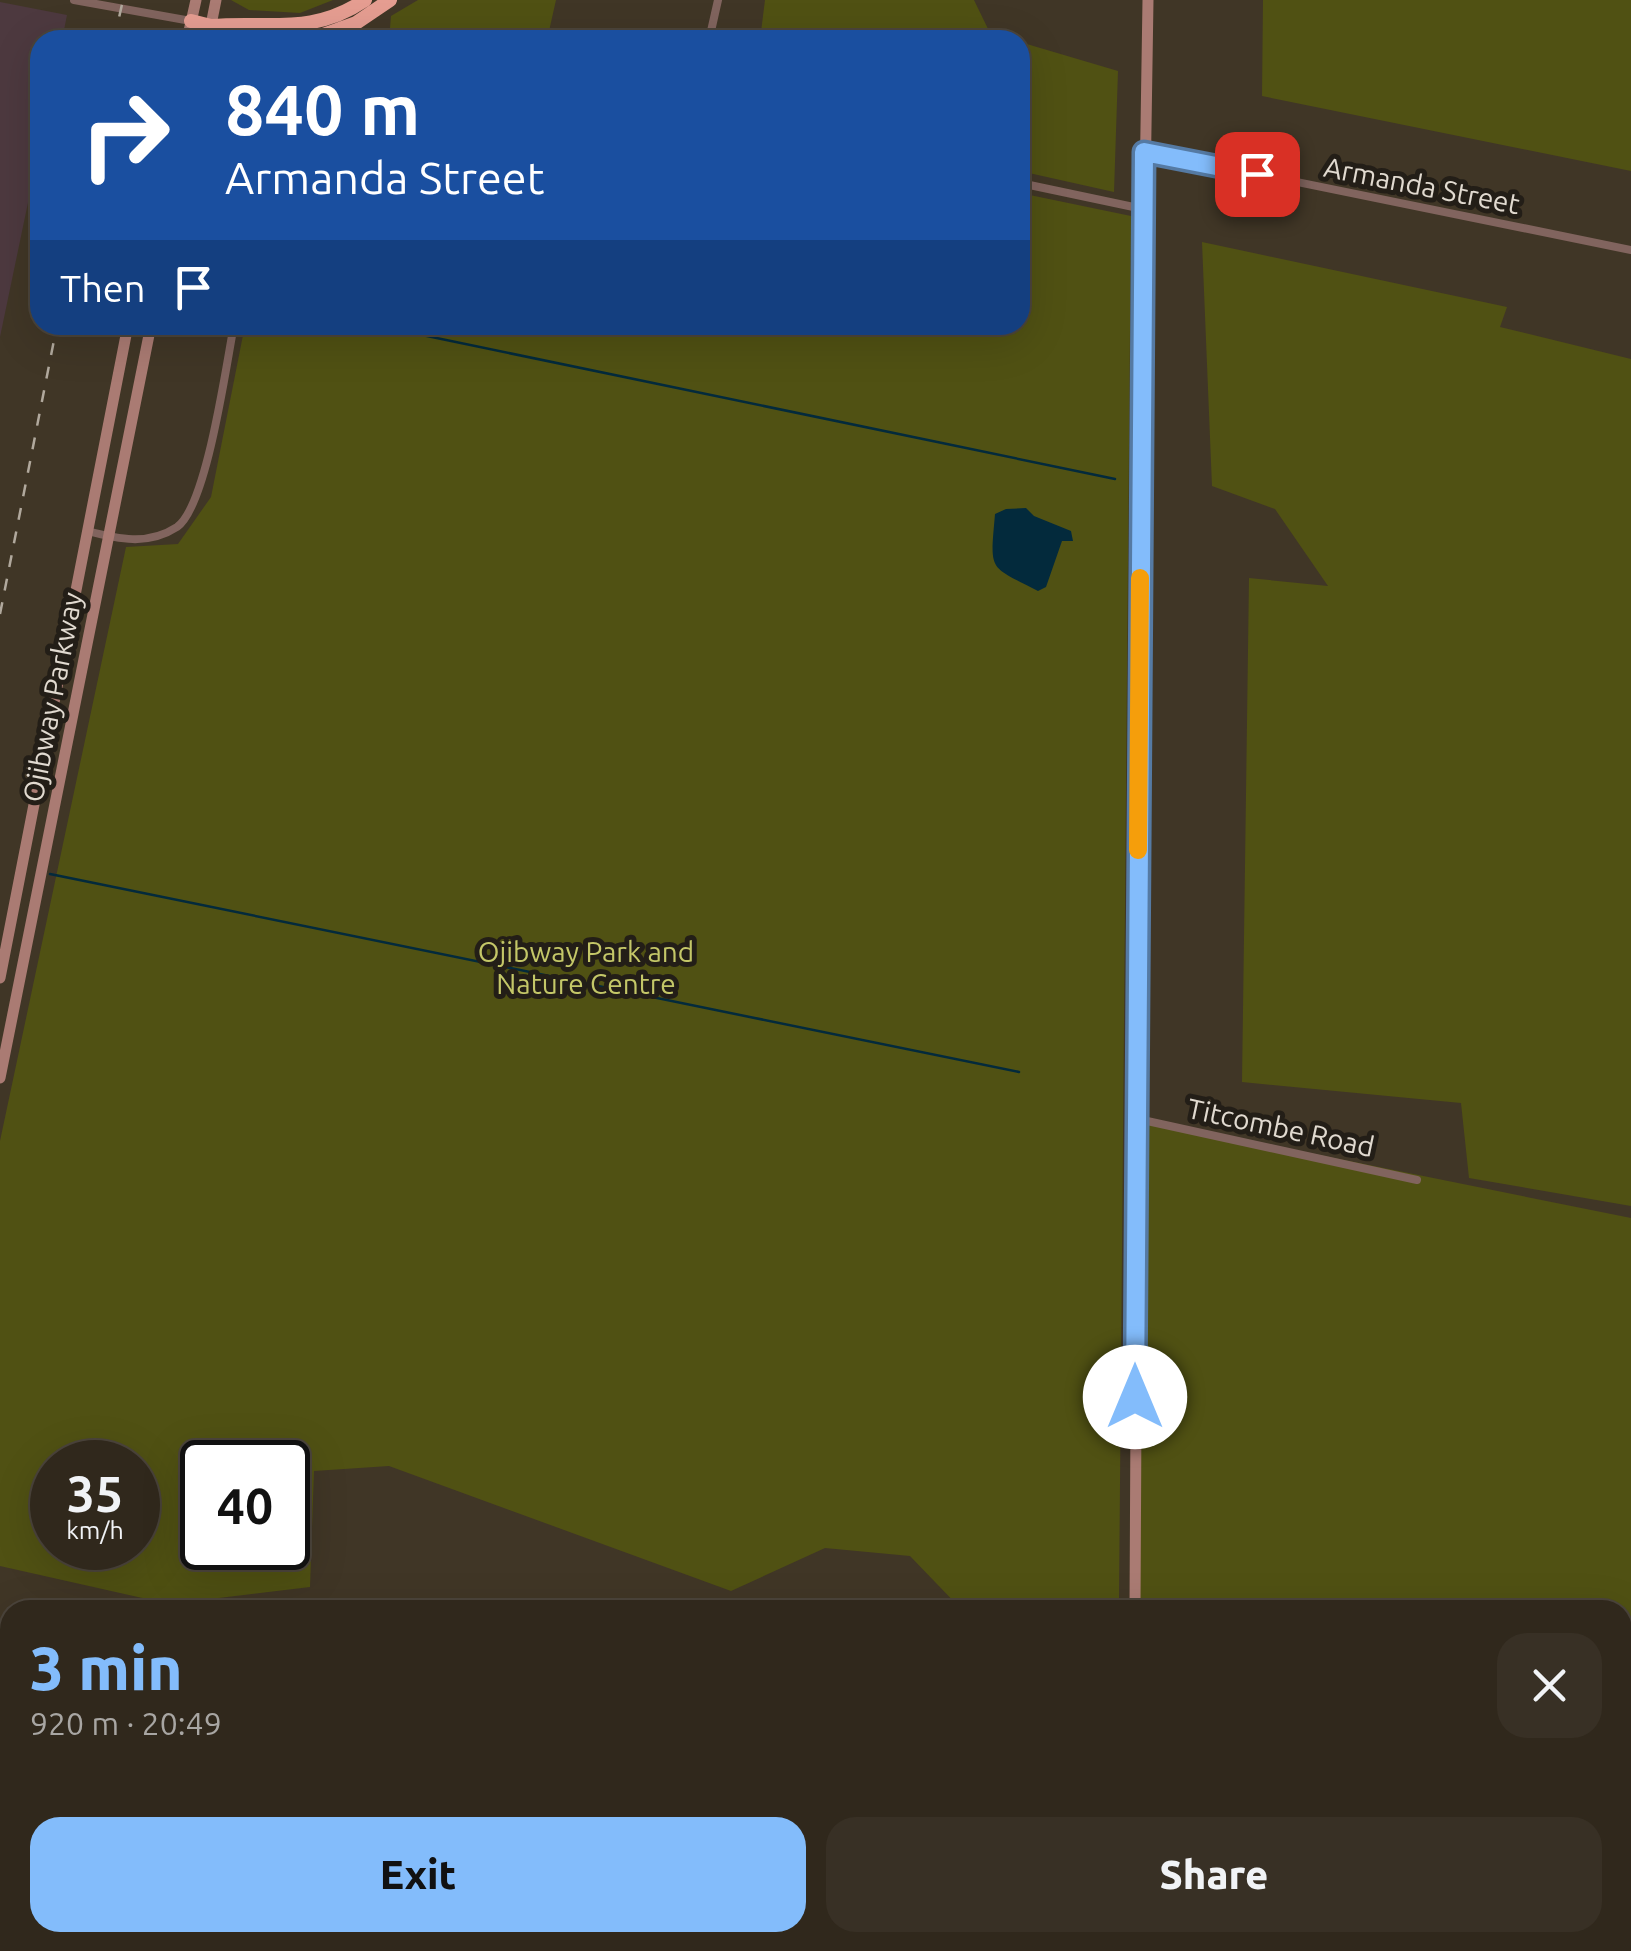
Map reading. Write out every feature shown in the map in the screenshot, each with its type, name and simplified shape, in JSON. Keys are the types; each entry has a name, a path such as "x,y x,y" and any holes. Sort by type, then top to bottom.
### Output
{"highway":[{"path":"242,30 309,24 348,11 365,0"},
{"path":"336,30 356,23 390,0"},
{"path":"192,21 205,30"}],"street":[{"path":"74,0 192,21"},
{"path":"190,30 196,0"},
{"path":"210,30 216,0"},
{"path":"711,30 718,0"},
{"path":"1135,1600 1143,209 1148,0"},
{"name":"Armanda Street","path":"1144,152 1631,250"},
{"path":"1030,186 1143,209"},
{"name":"Ojibway Parkway","path":"0,978 126,335"},
{"name":"Ojibway Parkway","path":"0,1078 149,335"},
{"path":"86,531 143,540 161,536 181,524 194,506 208,457 232,335"},
{"name":"Titcombe Road","path":"1136,1118 1416,1180"}],"shaded area":[{"path":"0,2 67,15 64,30 30,30 30,193 0,337"}],"green space":[{"path":"231,0 333,0 300,13 249,10"},
{"path":"418,0 556,0 549,30 390,30 391,16"},
{"path":"765,0 974,0 989,30 761,30"},
{"path":"1263,0 1631,0 1631,171 1262,96"},
{"path":"1030,45 1118,71 1114,192 1030,173"},
{"name":"Ojibway Park and Nature Centre","path":"1030,195 1131,216 1119,1599 952,1600 910,1556 825,1548 731,1591 389,1466 314,1471 310,1587 202,1600 151,1600 0,1566 0,1141 126,547 178,544 211,497 243,335 1030,335"},
{"path":"1202,242 1507,307 1500,327 1631,359 1631,1206 1469,1178 1461,1103 1242,1082 1249,578 1328,586 1275,509 1212,486"},
{"path":"1136,1118 1631,1218 1631,1600 1137,1600"}],"water":[{"path":"1026,508 1034,516 1071,531 1073,541 1062,541 1046,587 1038,591 1001,571 993,557 995,514"}],"waterway":[{"path":"422,335 1115,479"},
{"path":"50,874 1019,1072"}],"railway":[{"path":"116,30 123,0"},
{"path":"0,614 55,335"}],"slow traffic":[{"path":"1138,850 1140,578"}],"route":[{"path":"1135,1397 1144,152 1257,174"}]}
